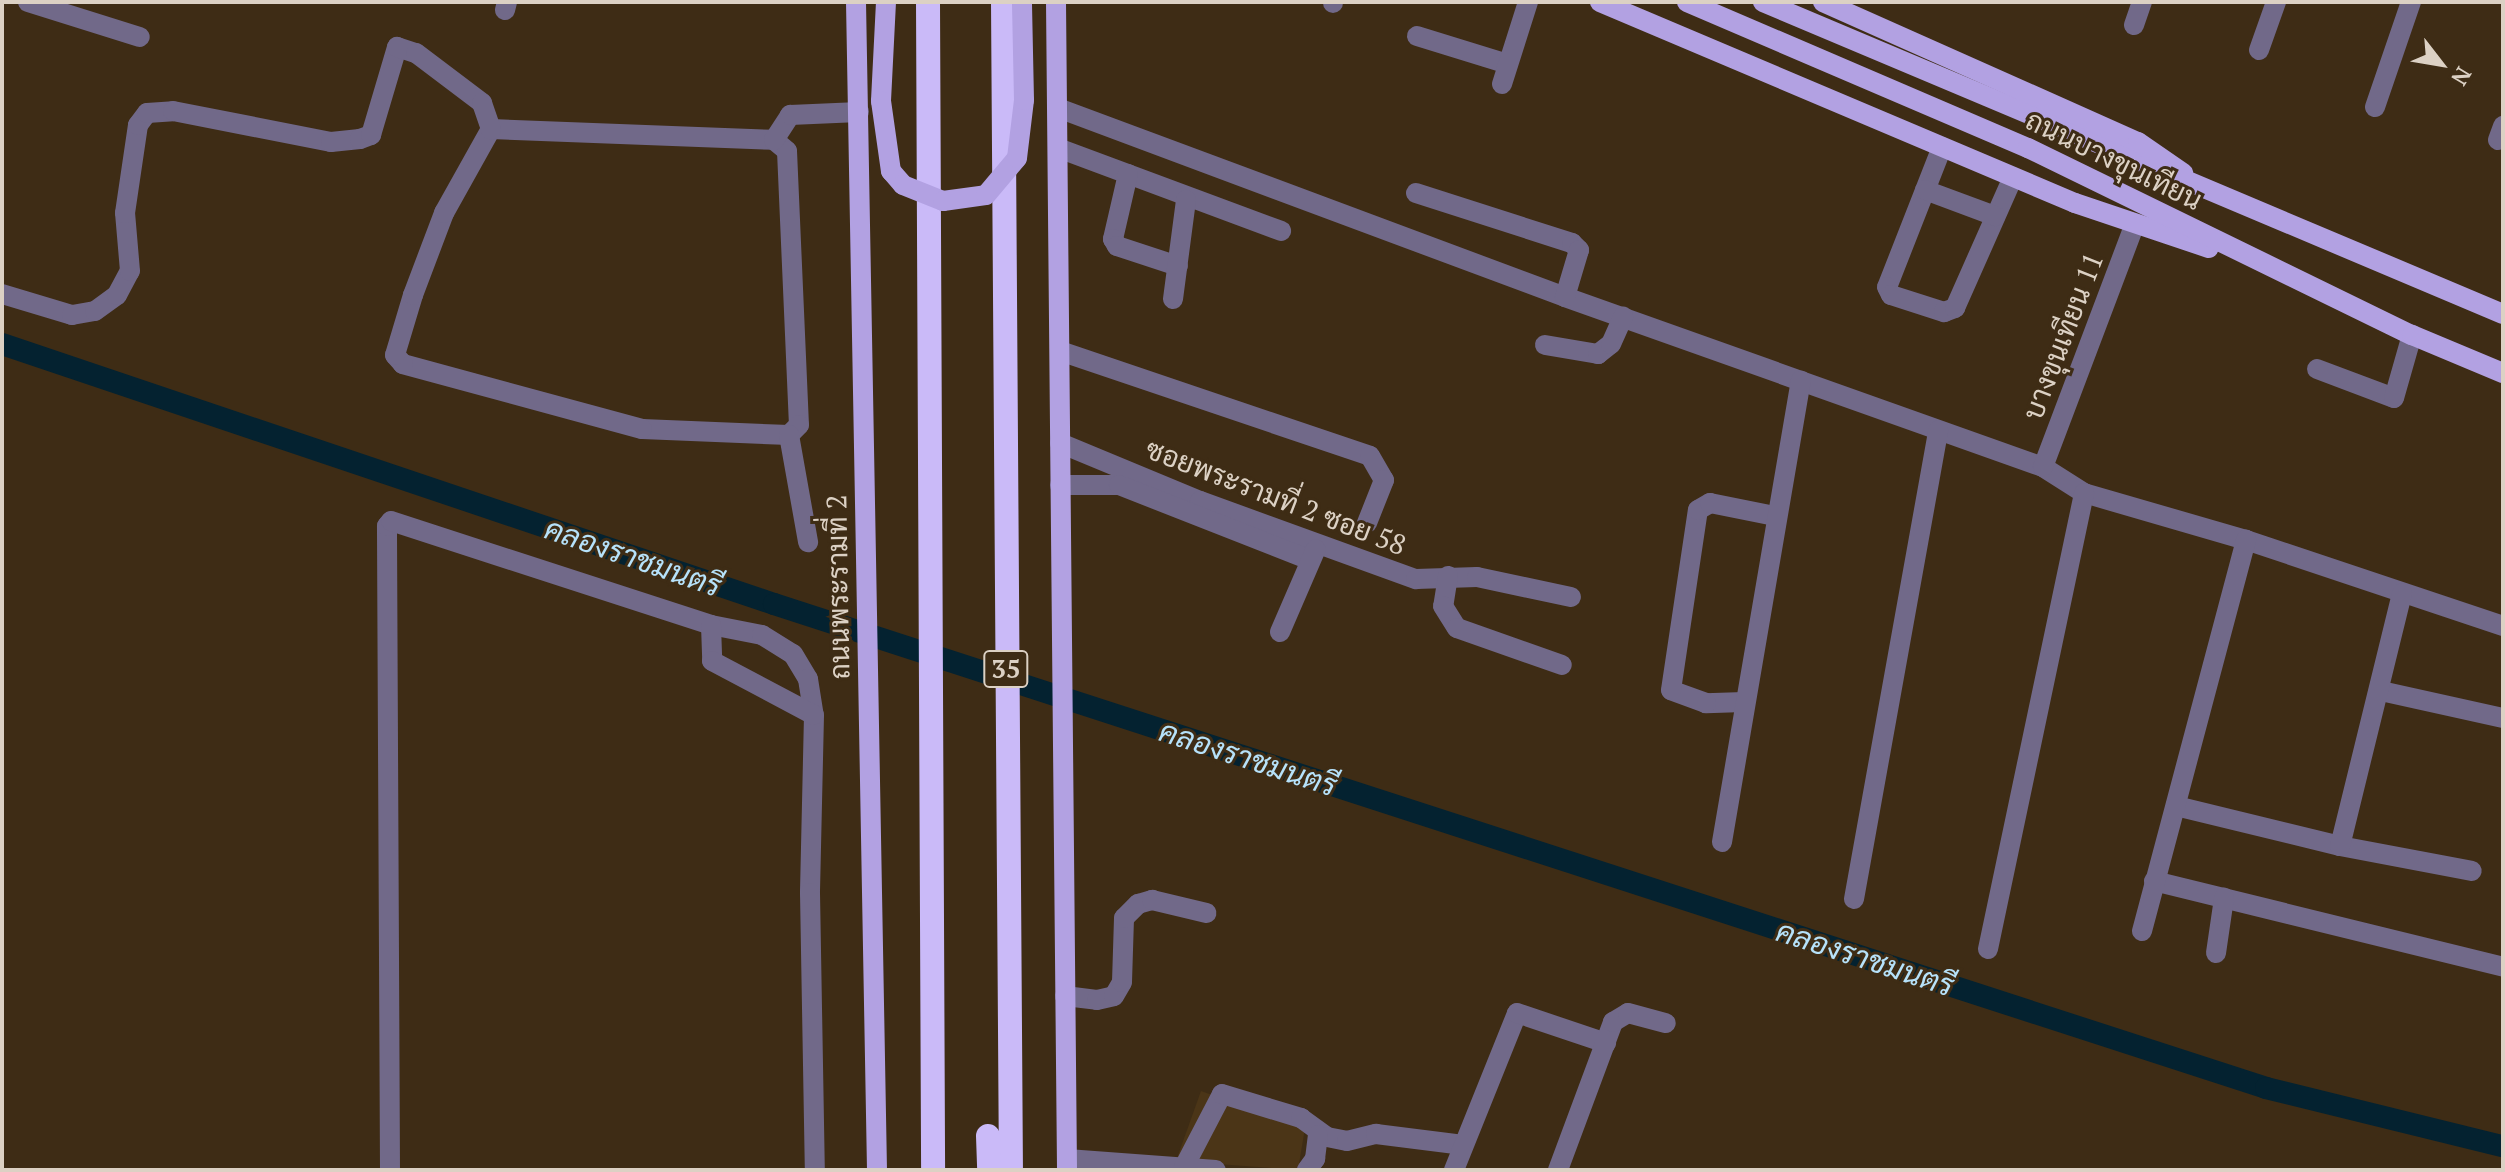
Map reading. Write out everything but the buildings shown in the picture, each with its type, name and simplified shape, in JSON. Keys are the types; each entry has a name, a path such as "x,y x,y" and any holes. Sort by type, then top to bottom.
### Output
{"highway":[{"path":"928,2 933,1170"},
{"name":"35","path":"1003,2 1011,1170"},
{"path":"944,1135 944,1170"},
{"path":"988,1136 989,1170"}],"main road":[{"name":"ถนนพระรามที่ 2","path":"856,2 877,1170"},
{"path":"886,2 881,101 891,171 903,185 943,201 986,195 1017,158 1024,100 1022,2"},
{"name":"35","path":"1056,2 1067,1164"},
{"path":"1600,2 2013,177 2135,224 2281,271"},
{"name":"ถนนบางขุนเทียน","path":"1763,2 2503,314"},
{"path":"1823,2 2138,142 2213,193"},
{"name":"ถนนบางขุนเทียน","path":"1691,4 2028,148 2412,335 2503,373"}],"street":[{"path":"28,2 140,37"},
{"path":"1417,36 1505,74 1528,2"},
{"path":"2134,25 2142,2"},
{"path":"2259,50 2276,2"},
{"path":"2375,107 2411,2"},
{"path":"2,294 72,315 95,311 117,295 130,271 125,213 138,125 147,113 173,111 331,142 360,139 371,135 397,47 427,60 482,103 491,129 444,213 413,295 395,355 403,364 642,429 789,435 799,425 787,151 774,140 491,129"},
{"path":"1058,108 1565,297 2043,467 2084,493 2246,540 2503,626"},
{"path":"774,140 790,115 859,112"},
{"path":"1942,147 1887,287 1891,295 1951,311 2013,177"},
{"path":"1058,148 1186,200 1281,231"},
{"path":"1128,174 1113,239 1117,246 1178,266"},
{"path":"1925,190 1995,216"},
{"path":"1416,193 1572,243 1579,250 1565,297"},
{"path":"1173,299 1186,200"},
{"name":"บางขุนเทียน 11","path":"2043,467 2135,224"},
{"path":"1545,345 1598,354 1611,344 1623,317"},
{"path":"2317,369 2394,398 2412,335"},
{"path":"1060,351 1370,456 1384,480 1367,523"},
{"path":"1722,842 1775,516 1801,381"},
{"path":"1854,899 1938,430"},
{"path":"789,435 808,542"},
{"name":"ซอยพระรามที่ 2 ซอย 58","path":"1060,443 1313,552 1416,579 1448,576 1571,597"},
{"path":"1060,485 1119,485 1313,552 1280,632"},
{"path":"1988,949 2084,493"},
{"path":"1744,702 1706,703 1671,690 1698,510 1710,503 1775,516"},
{"path":"390,1170 387,526 397,520 711,625 762,635 793,654 808,679 814,715 815,1170"},
{"path":"2142,931 2246,540"},
{"path":"1448,576 1443,606 1457,628 1562,665"},
{"path":"2340,846 2381,691 2402,593"},
{"path":"711,625 712,661 814,715"},
{"path":"2381,691 2503,718"},
{"path":"2176,806 2340,846 2472,871"},
{"path":"2154,881 2503,967"},
{"path":"2216,953 2224,898"},
{"path":"1065,996 1097,1000 1114,996 1122,982 1124,918 1138,904 1152,900 1206,913"},
{"path":"1454,1170 1517,1013 1606,1043"},
{"path":"1558,1170 1619,1014 1666,1023"},
{"path":"1184,1167 1222,1094 1301,1118 1318,1135 1347,1141 1376,1134 1463,1145"},
{"path":"1307,1170 1315,1159 1318,1135"},
{"path":"1067,1164 1216,1170"}],"shaded area":[{"path":"1201,1091 1305,1128 1298,1170 1176,1161"}],"waterway":[{"name":"คลองราชมนตรี","path":"2,344 774,604 2266,1088 2503,1146"}]}
